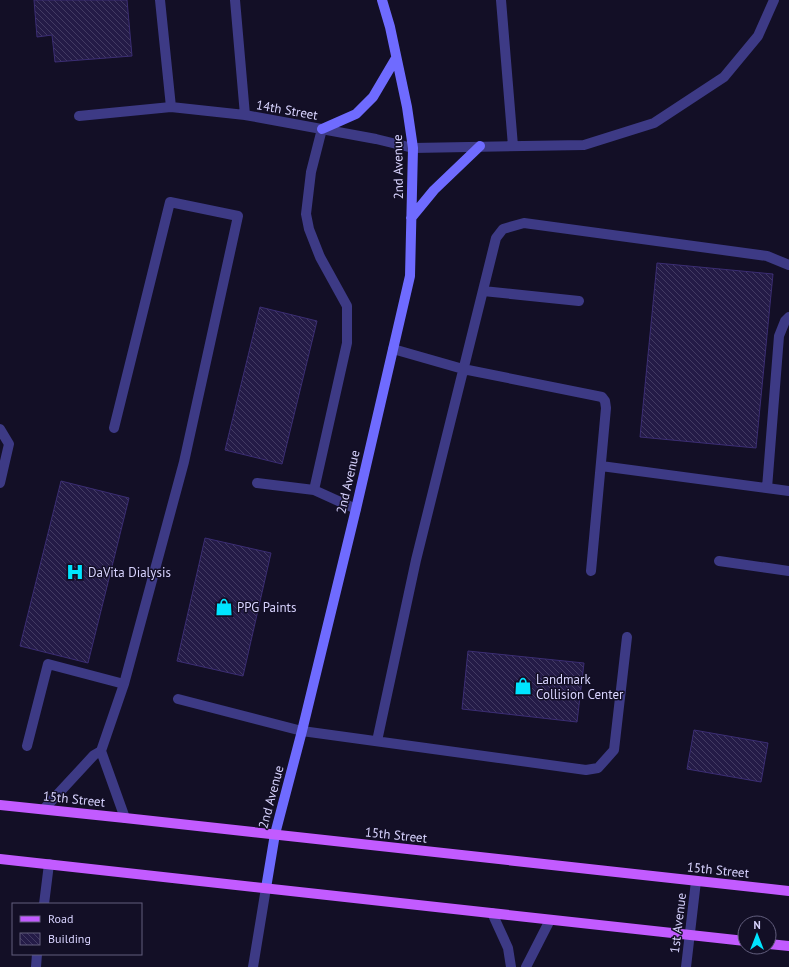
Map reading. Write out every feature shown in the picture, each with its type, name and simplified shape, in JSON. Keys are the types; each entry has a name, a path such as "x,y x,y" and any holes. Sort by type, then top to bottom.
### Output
{"main road":[{"name":"15th Street","path":"0,805 789,891"},
{"path":"0,859 737,940"},
{"path":"777,945 789,946"}],"street":[{"path":"160,0 171,107"},
{"name":"14th Street","path":"236,0 245,115 386,141 413,148 584,145 654,123 724,77 758,36 774,0"},
{"name":"2nd Avenue","path":"253,967 274,834 302,731 356,509 410,276 413,148 390,27 382,0"},
{"path":"501,0 513,146"},
{"path":"314,490 347,343 347,306 320,257 309,229 306,214 311,172 322,129 356,114 373,97 396,58"},
{"path":"79,116 171,107 245,115"},
{"path":"411,218 434,190 480,146"},
{"path":"114,428 170,202 238,216 184,462 124,684 101,751 126,818"},
{"path":"377,741 416,560 463,369 496,238 503,229 524,223 766,256 789,265"},
{"path":"483,290 579,301"},
{"path":"766,488 779,336 785,321 789,317"},
{"path":"393,349 463,369 602,397 605,401 606,408 590,571"},
{"path":"0,429 9,444 0,483"},
{"path":"601,466 789,491"},
{"path":"257,483 314,490 356,509"},
{"path":"719,561 789,571"},
{"path":"178,699 302,731 586,770 598,768 614,750 627,637"},
{"path":"27,746 48,664 124,684"},
{"path":"44,809 94,755 101,751"},
{"path":"44,903 49,864"},
{"name":"1st Avenue","path":"686,967 696,881"},
{"path":"492,914 508,948 510,967"},
{"path":"526,967 550,920"},
{"path":"36,967 37,955"}],"building":[{"path":"34,0 127,0 132,56 55,62 52,35 37,37"},
{"path":"657,263 773,274 756,448 640,437"},
{"path":"260,307 317,321 282,464 225,450"},
{"name":"DaVita Dialysis","path":"61,481 129,498 88,663 20,646"},
{"name":"PPG Paints","path":"205,538 271,553 243,676 177,661"},
{"name":"Landmark Collision Center","path":"468,651 584,663 577,722 462,709"},
{"path":"694,730 768,743 761,782 687,769"}],"place":[{"name":"DaVita Dialysis","path":"75,572"},
{"name":"PPG Paints","path":"224,607"},
{"name":"Landmark Collision Center","path":"523,686"}]}
